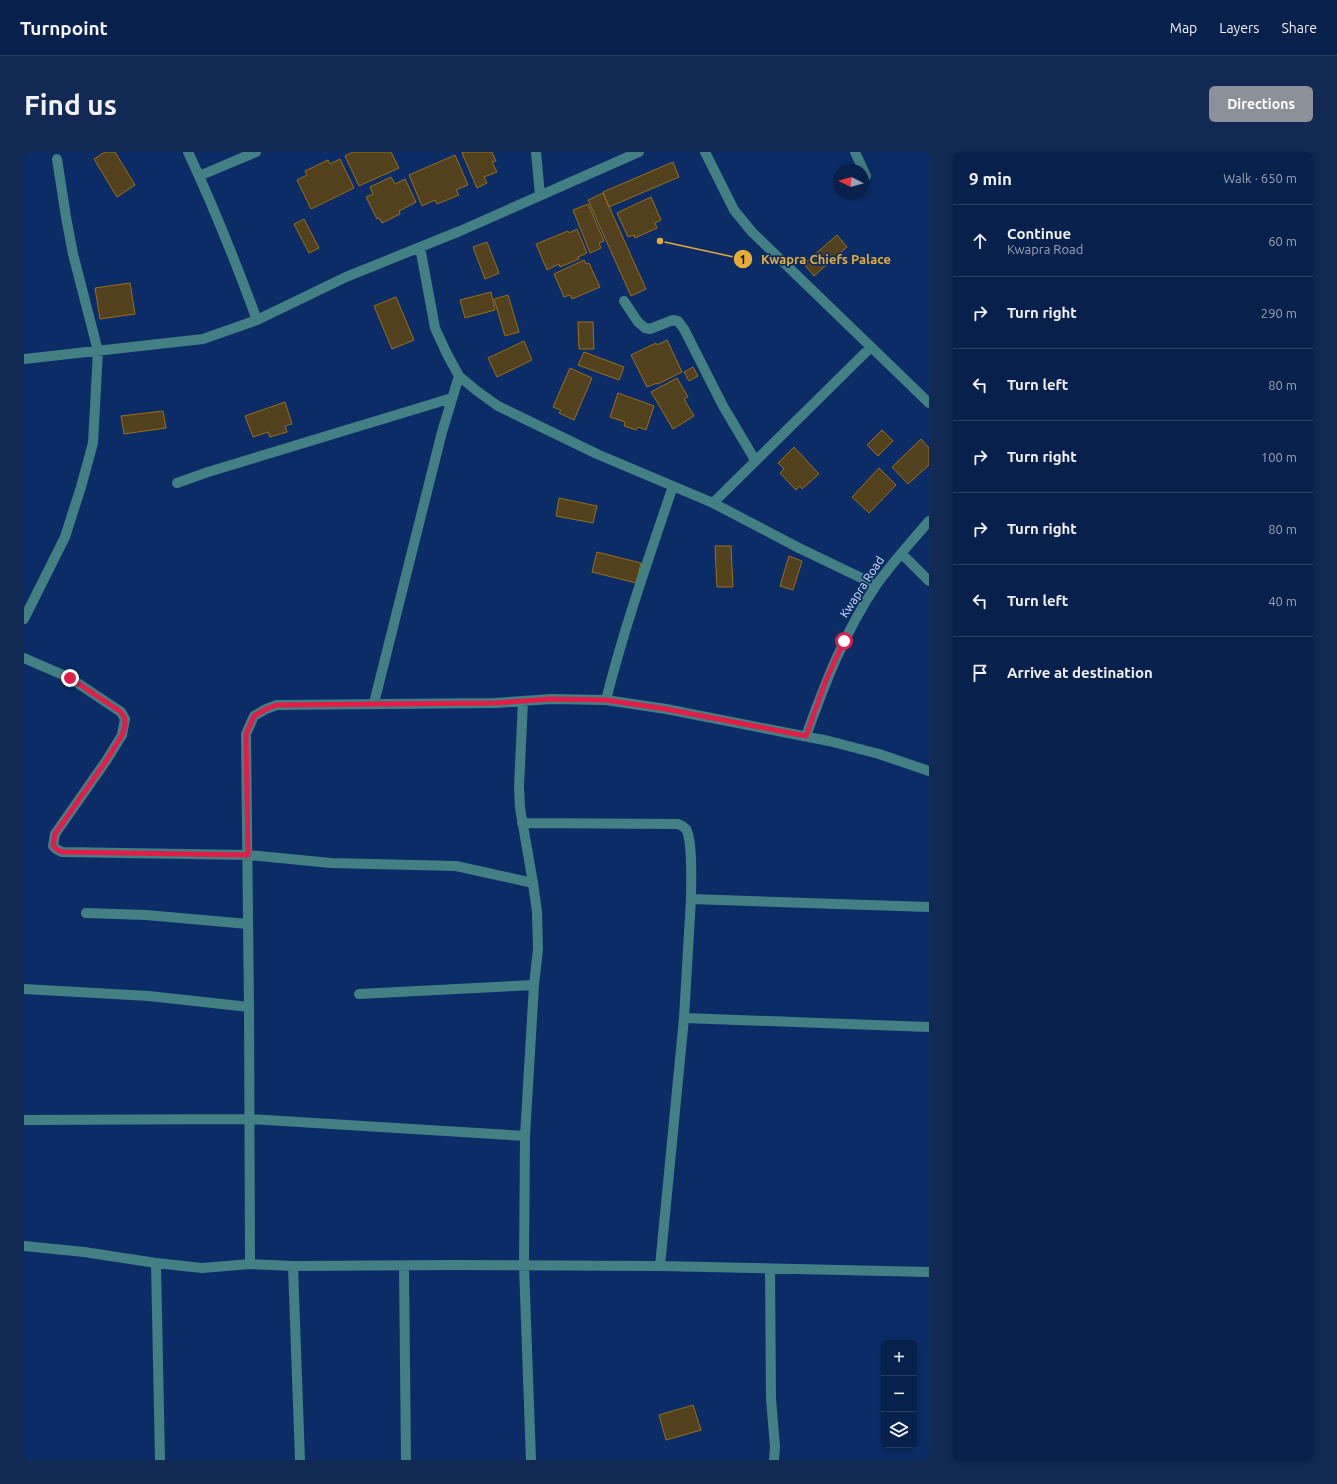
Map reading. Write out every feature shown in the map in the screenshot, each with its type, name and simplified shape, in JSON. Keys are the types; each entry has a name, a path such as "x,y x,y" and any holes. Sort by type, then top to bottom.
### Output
{"street":[{"path":"188,152 232,253 257,320"},
{"path":"199,176 256,152"},
{"path":"536,152 540,195"},
{"path":"24,359 203,339 257,320 346,277 420,247 639,152"},
{"path":"705,152 734,210 752,232 929,403"},
{"path":"855,152 860,164"},
{"path":"24,619 65,537 93,443 98,351 73,254 57,159"},
{"path":"420,247 436,328 447,354 459,376 477,392 498,406 598,454 713,503 799,548 876,585"},
{"path":"624,302 638,322 645,328 650,329 673,320 678,321 684,328 723,406 755,460"},
{"path":"713,503 871,347"},
{"path":"374,703 442,432 459,376"},
{"path":"177,482 452,398"},
{"path":"606,700 615,663 640,583 673,486"},
{"name":"Kwapra Road","path":"806,736 826,680 844,641 876,585 929,521"},
{"path":"902,554 929,581"},
{"path":"24,658 70,678 121,712 125,719 125,726 122,735 106,761 55,834 53,846 62,852 248,855 331,863 456,866 534,883"},
{"path":"250,1264 246,734 254,716 277,705 495,703 551,699 606,700 666,709 852,746 929,771"},
{"path":"523,701 520,787 522,822 534,883 537,912 538,949 534,985 525,1136 524,1266 531,1460"},
{"path":"522,822 678,824 685,828 688,835 691,859 691,899 684,1018 660,1266"},
{"path":"691,899 929,907"},
{"path":"86,913 146,915 248,924"},
{"path":"359,994 534,985"},
{"path":"24,989 149,996 249,1007"},
{"path":"684,1018 929,1027"},
{"path":"24,1120 250,1120 525,1136"},
{"path":"24,1246 84,1252 156,1263 202,1268 250,1264 293,1266 660,1266 929,1272"},
{"path":"156,1263 160,1460"},
{"path":"293,1266 300,1460"},
{"path":"404,1266 406,1460"},
{"path":"770,1269 771,1399 775,1447 774,1460"}],"building":[{"path":"105,152 115,152 135,185 117,197 94,159"},
{"path":"353,152 391,152 399,168 359,186 345,156"},
{"path":"492,152 496,161 492,162 497,172 484,177 487,183 477,188 462,153"},
{"path":"455,155 468,185 456,190 459,195 437,204 435,200 422,206 409,175"},
{"path":"340,159 354,188 311,209 297,180 307,175 305,171 328,160 330,164"},
{"path":"673,162 679,177 609,207 603,192"},
{"path":"391,177 395,184 405,179 416,202 399,211 400,214 382,223 379,218 377,219 366,197 373,194 370,187"},
{"path":"603,193 646,289 631,296 588,200"},
{"path":"651,197 661,220 655,223 657,228 635,238 634,235 628,237 617,213"},
{"path":"588,204 604,241 599,243 601,248 590,253 573,210"},
{"path":"304,219 319,248 309,253 294,224"},
{"path":"577,229 587,253 578,257 579,259 560,267 559,264 547,270 536,244 568,231 569,233"},
{"path":"837,235 847,247 814,276 804,264"},
{"path":"487,242 499,273 485,279 473,247"},
{"path":"584,260 586,264 589,263 600,287 572,299 570,295 564,297 554,274"},
{"path":"130,283 135,314 100,319 95,288"},
{"path":"491,292 495,310 465,318 460,300"},
{"path":"508,295 519,332 505,336 494,299"},
{"path":"396,297 414,340 392,349 374,306"},
{"path":"578,322 593,322 594,349 579,349"},
{"path":"667,340 682,372 658,384 657,383 647,387 631,355 656,343 657,345"},
{"path":"524,341 532,360 497,377 488,358"},
{"path":"584,352 624,367 619,380 578,365"},
{"path":"693,367 698,376 689,381 684,372"},
{"path":"570,368 592,378 574,420 559,413 561,410 553,407"},
{"path":"677,378 688,397 684,399 694,416 673,429 651,392"},
{"path":"618,393 654,406 646,430 638,427 636,430 624,426 625,422 610,417"},
{"path":"285,402 292,424 285,426 287,432 270,437 268,432 253,437 245,416"},
{"path":"163,411 166,428 124,434 121,416"},
{"path":"882,430 893,441 878,456 867,445"},
{"path":"921,439 929,448 929,465 908,484 892,467"},
{"path":"794,447 819,474 802,489 800,486 796,490 780,473 784,469 778,463"},
{"path":"879,468 896,485 869,513 852,497"},
{"path":"559,498 597,506 593,523 556,516"},
{"path":"715,546 731,546 733,587 717,587"},
{"path":"597,552 641,563 636,583 592,572"},
{"path":"789,556 802,561 793,590 780,586"},
{"path":"693,1405 701,1430 666,1440 659,1415"}],"place":[{"name":"Kwapra Chiefs Palace","path":"660,241"}],"route":[{"path":"70,678 121,712 125,719 125,726 122,735 106,761 55,834 53,846 56,849 62,852 248,855 246,734 254,716 277,705 495,703 551,699 606,700 666,709 806,736 826,680 844,641"}]}
